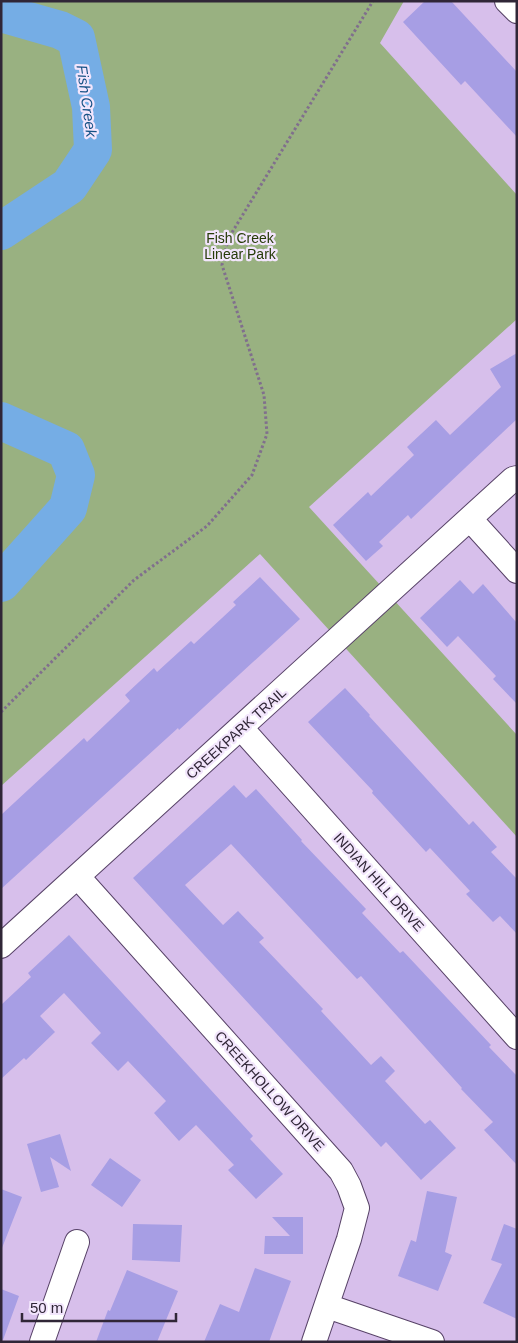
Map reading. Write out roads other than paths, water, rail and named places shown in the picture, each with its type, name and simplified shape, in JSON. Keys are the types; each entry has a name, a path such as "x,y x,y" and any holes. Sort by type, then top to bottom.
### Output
{"street":[{"path":"507,1 517,11"},
{"name":"CREEKPARK TRAIL","path":"1,946 517,478"},
{"path":"470,519 517,571"},
{"name":"INDIAN HILL DRIVE","path":"241,728 517,1037"},
{"name":"CREEKHOLLOW DRIVE","path":"78,876 341,1171 350,1186 356,1208 349,1238 314,1342"},
{"path":"42,1342 77,1242"},
{"path":"327,1306 432,1342"}],"waterway":[{"name":"Fish Creek","path":"1,12 60,30 76,38 91,107 93,150 69,186 1,231"},
{"name":"Fish Creek","path":"1,421 66,450 76,475 68,508 1,583"}],"park label":[{"name":"Fish Creek Linear Park","path":"240,246"}]}
